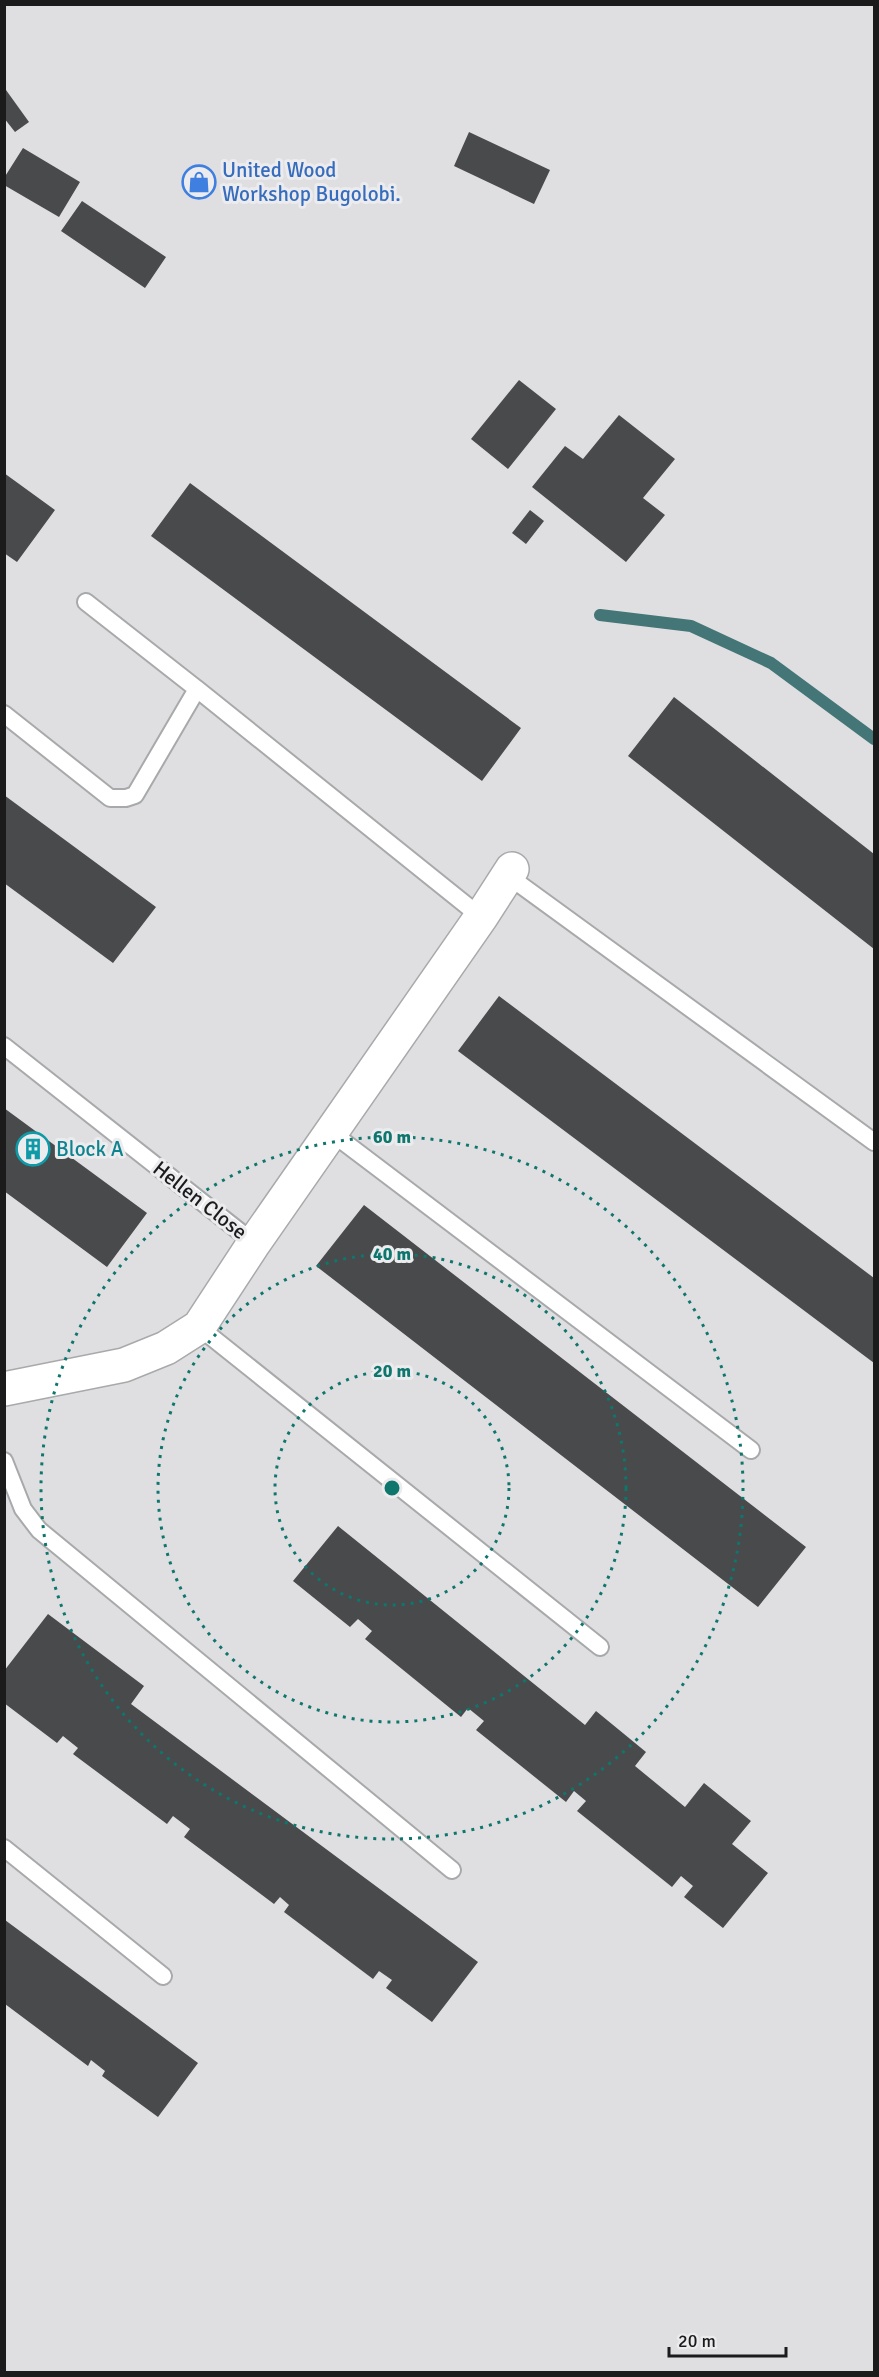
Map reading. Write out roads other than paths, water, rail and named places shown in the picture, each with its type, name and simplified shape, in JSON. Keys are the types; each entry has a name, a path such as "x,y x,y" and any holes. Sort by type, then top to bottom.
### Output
{"street":[{"path":"4,1389 124,1365 166,1348 199,1327 254,1243 481,917 509,872"}],"lane":[{"path":"86,602 481,917"},
{"path":"4,714 110,798 126,798 135,795 197,689"},
{"path":"509,872 874,1142"},
{"name":"Hellen Close","path":"4,1046 254,1243"},
{"path":"332,1133 751,1450"},
{"path":"199,1327 600,1647"},
{"path":"4,1461 23,1509 39,1530 452,1870"},
{"path":"4,1848 163,1976"}],"waterway":[{"path":"600,615 691,626 771,663 874,739"}],"place":[{"name":"United Wood Workshop Bugolobi.","path":"199,182"},
{"name":"Block A","path":"33,1149"}]}
